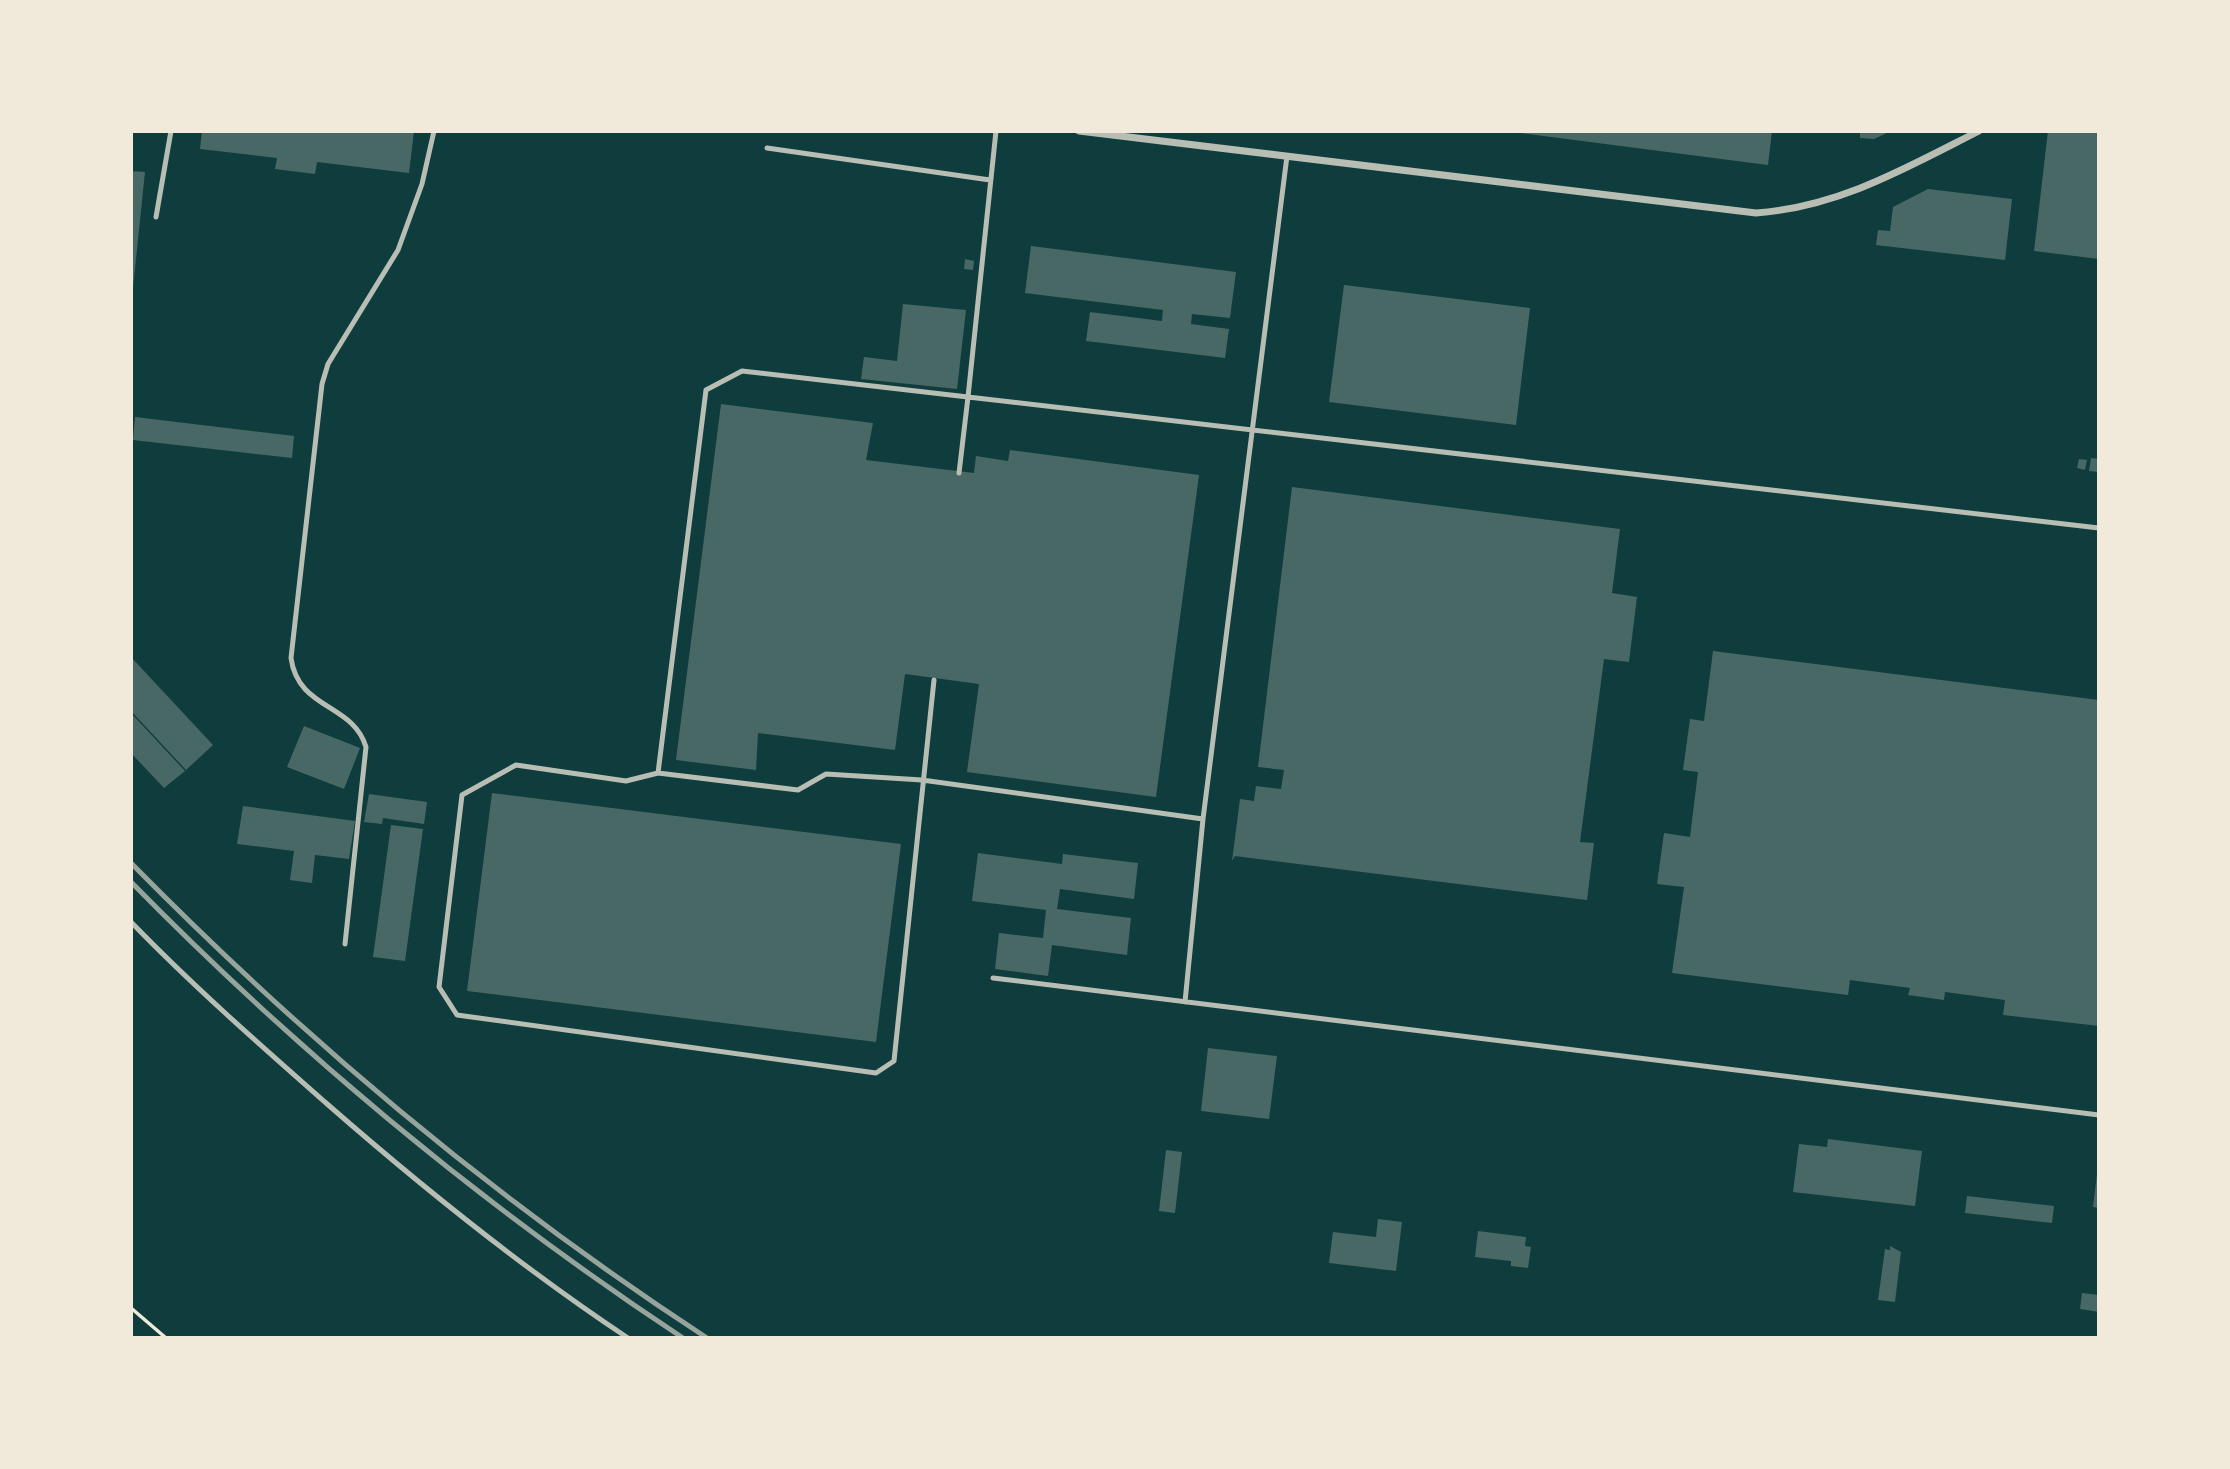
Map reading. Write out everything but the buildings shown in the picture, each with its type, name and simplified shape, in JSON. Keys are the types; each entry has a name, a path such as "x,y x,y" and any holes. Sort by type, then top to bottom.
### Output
{"street":[{"path":"1079,131 1756,213 1808,207 1834,200 1979,131"}],"lane":[{"path":"156,218 171,131"},
{"path":"345,944 366,747 355,725 304,692 293,674 291,658 317,416 328,364 398,250 422,184 434,131"},
{"path":"959,473 996,131"},
{"path":"768,148 990,180"},
{"path":"1185,1002 1203,819 1255,429 1287,156"},
{"path":"658,773 706,390 742,371 2099,528"},
{"path":"934,680 922,779 894,1061 876,1073 457,1015 439,987 462,795 516,765 626,780 658,773 798,790 826,774 922,779 1203,819"},
{"path":"131,922 200,993 422,1186 562,1295 628,1338"},
{"path":"993,978 2099,1115"}],"path":[{"path":"131,1308 166,1338"}],"railway":[{"path":"131,863 266,993 406,1116 553,1231 707,1338"},
{"path":"131,882 260,1007 395,1125 536,1235 683,1338"}]}
